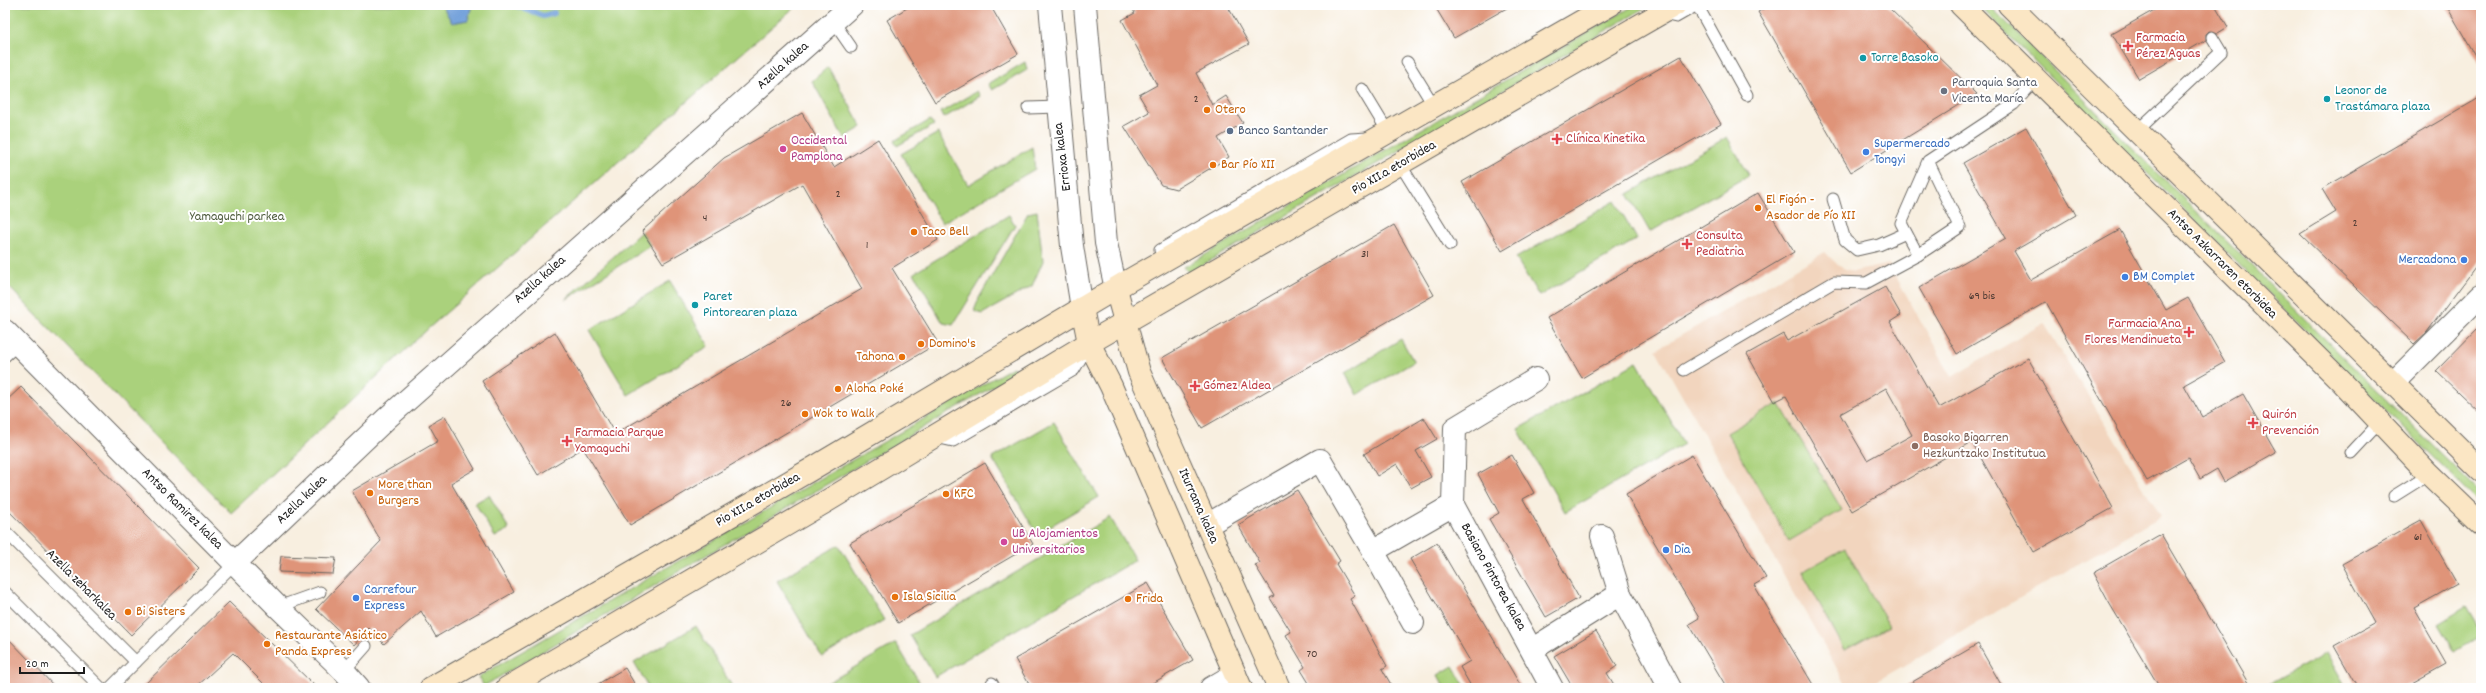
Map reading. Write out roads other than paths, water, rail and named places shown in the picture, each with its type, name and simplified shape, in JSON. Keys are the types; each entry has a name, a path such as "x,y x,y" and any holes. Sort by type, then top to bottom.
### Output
{"main road":[{"name":"Pio XII.a etorbidea","path":"430,688 810,470 1082,308 1610,5"},
{"name":"Antso Azkarraren etorbidea","path":"1961,5 2037,78 2380,422 2429,474 2481,524"},
{"path":"2009,5 2481,470"},
{"name":"Pio XII.a etorbidea","path":"507,688 934,437 1089,343 1668,9"},
{"path":"1122,285 1126,322"},
{"path":"1082,308 1089,343 1178,539 1238,681"},
{"name":"Iturrama kalea","path":"1126,322 1129,343 1138,372 1279,688"}],"street":[{"name":"Azella kalea","path":"235,563 387,418 852,5"},
{"name":"Errioxa kalea","path":"1050,5 1058,107 1072,246 1082,308"},
{"path":"1085,5 1106,243 1122,285"},
{"path":"2393,383 2481,295"},
{"name":"Antso Ramirez kalea","path":"9,344 235,563 344,671 359,688"},
{"path":"1373,551 1453,505 1455,428 1536,380"},
{"path":"1207,525 1320,460 1413,623"},
{"name":"Basiano Pintorea kalea","path":"1453,505 1533,649 1552,688"},
{"path":"1602,536 1620,594 1670,688"},
{"path":"1533,649 1620,594"},
{"path":"1211,688 1238,681"}],"lane":[{"path":"1697,5 1747,95"},
{"name":"Pio XII.a etorbidea","path":"1668,9 1676,17 1697,5"},
{"path":"833,21 851,47"},
{"path":"2137,131 2221,52 2212,37"},
{"path":"1407,62 1434,106"},
{"path":"1918,255 1901,223 1928,161 2014,104 2037,78"},
{"path":"1362,90 1384,135"},
{"path":"1028,108 1058,107"},
{"path":"1684,370 1834,282 1866,283 1918,255 1960,227 1928,161"},
{"path":"1400,164 1450,245"},
{"path":"1833,199 1845,240 1857,250 1879,245 1906,233"},
{"path":"1074,370 1089,343"},
{"path":"934,437 953,441 1074,370 1089,367 1103,372"},
{"path":"2351,453 2380,422"},
{"path":"2394,496 2429,474"},
{"name":"Azella zeharkalea","path":"5,530 136,662"},
{"path":"110,688 235,563"},
{"path":"5,592 101,688"},
{"path":"278,607 320,592"},
{"path":"344,671 366,646"}],"water":[{"path":"442,5 472,5 468,20 452,23"}],"waterway":[{"path":"515,5 543,16 554,13"}],"place":[{"name":"Farmacia Pérez Aguas","path":"2128,46"},
{"name":"Torre Basoko","path":"1863,58"},
{"name":"Parroquia Santa Vicenta María","path":"1944,91"},
{"name":"Leonor de Trastámara plaza","path":"2327,99"},
{"name":"Otero","path":"1207,110"},
{"name":"Banco Santander","path":"1230,131"},
{"name":"Clínica Kinetika","path":"1557,139"},
{"name":"Occidental Pamplona","path":"783,149"},
{"name":"Supermercado Tongyi","path":"1866,152"},
{"name":"Bar Pío XII","path":"1213,165"},
{"name":"El Figón - Asador de Pío XII","path":"1758,208"},
{"name":"Taco Bell","path":"914,232"},
{"name":"Consulta Pediatria","path":"1687,244"},
{"name":"Mercadona","path":"2464,260"},
{"name":"BM Complet","path":"2125,277"},
{"name":"Paret Pintorearen plaza","path":"695,305"},
{"name":"Farmacia Ana Flores Mendinueta","path":"2189,332"},
{"name":"Domino's","path":"921,344"},
{"name":"Tahona","path":"902,357"},
{"name":"Gómez Aldea","path":"1195,386"},
{"name":"Aloha Poké","path":"838,389"},
{"name":"Wok to Walk","path":"805,414"},
{"name":"Quirón Prevención","path":"2253,423"},
{"name":"Farmacia Parque Yamaguchi","path":"567,441"},
{"name":"Basoko Bigarren Hezkuntzako Institutua","path":"1915,446"},
{"name":"More than Burgers","path":"370,493"},
{"name":"KFC","path":"946,494"},
{"name":"UB Alojamientos Universitarios","path":"1004,542"},
{"name":"Dia","path":"1666,550"},
{"name":"Isla Sicilia","path":"895,597"},
{"name":"Carrefour Express","path":"356,598"},
{"name":"Frida","path":"1128,599"},
{"name":"Bi Sisters","path":"128,612"},
{"name":"Restaurante Asiático Panda Express","path":"267,644"}],"park label":[{"name":"Yamaguchi parkea","path":"237,217"}]}
